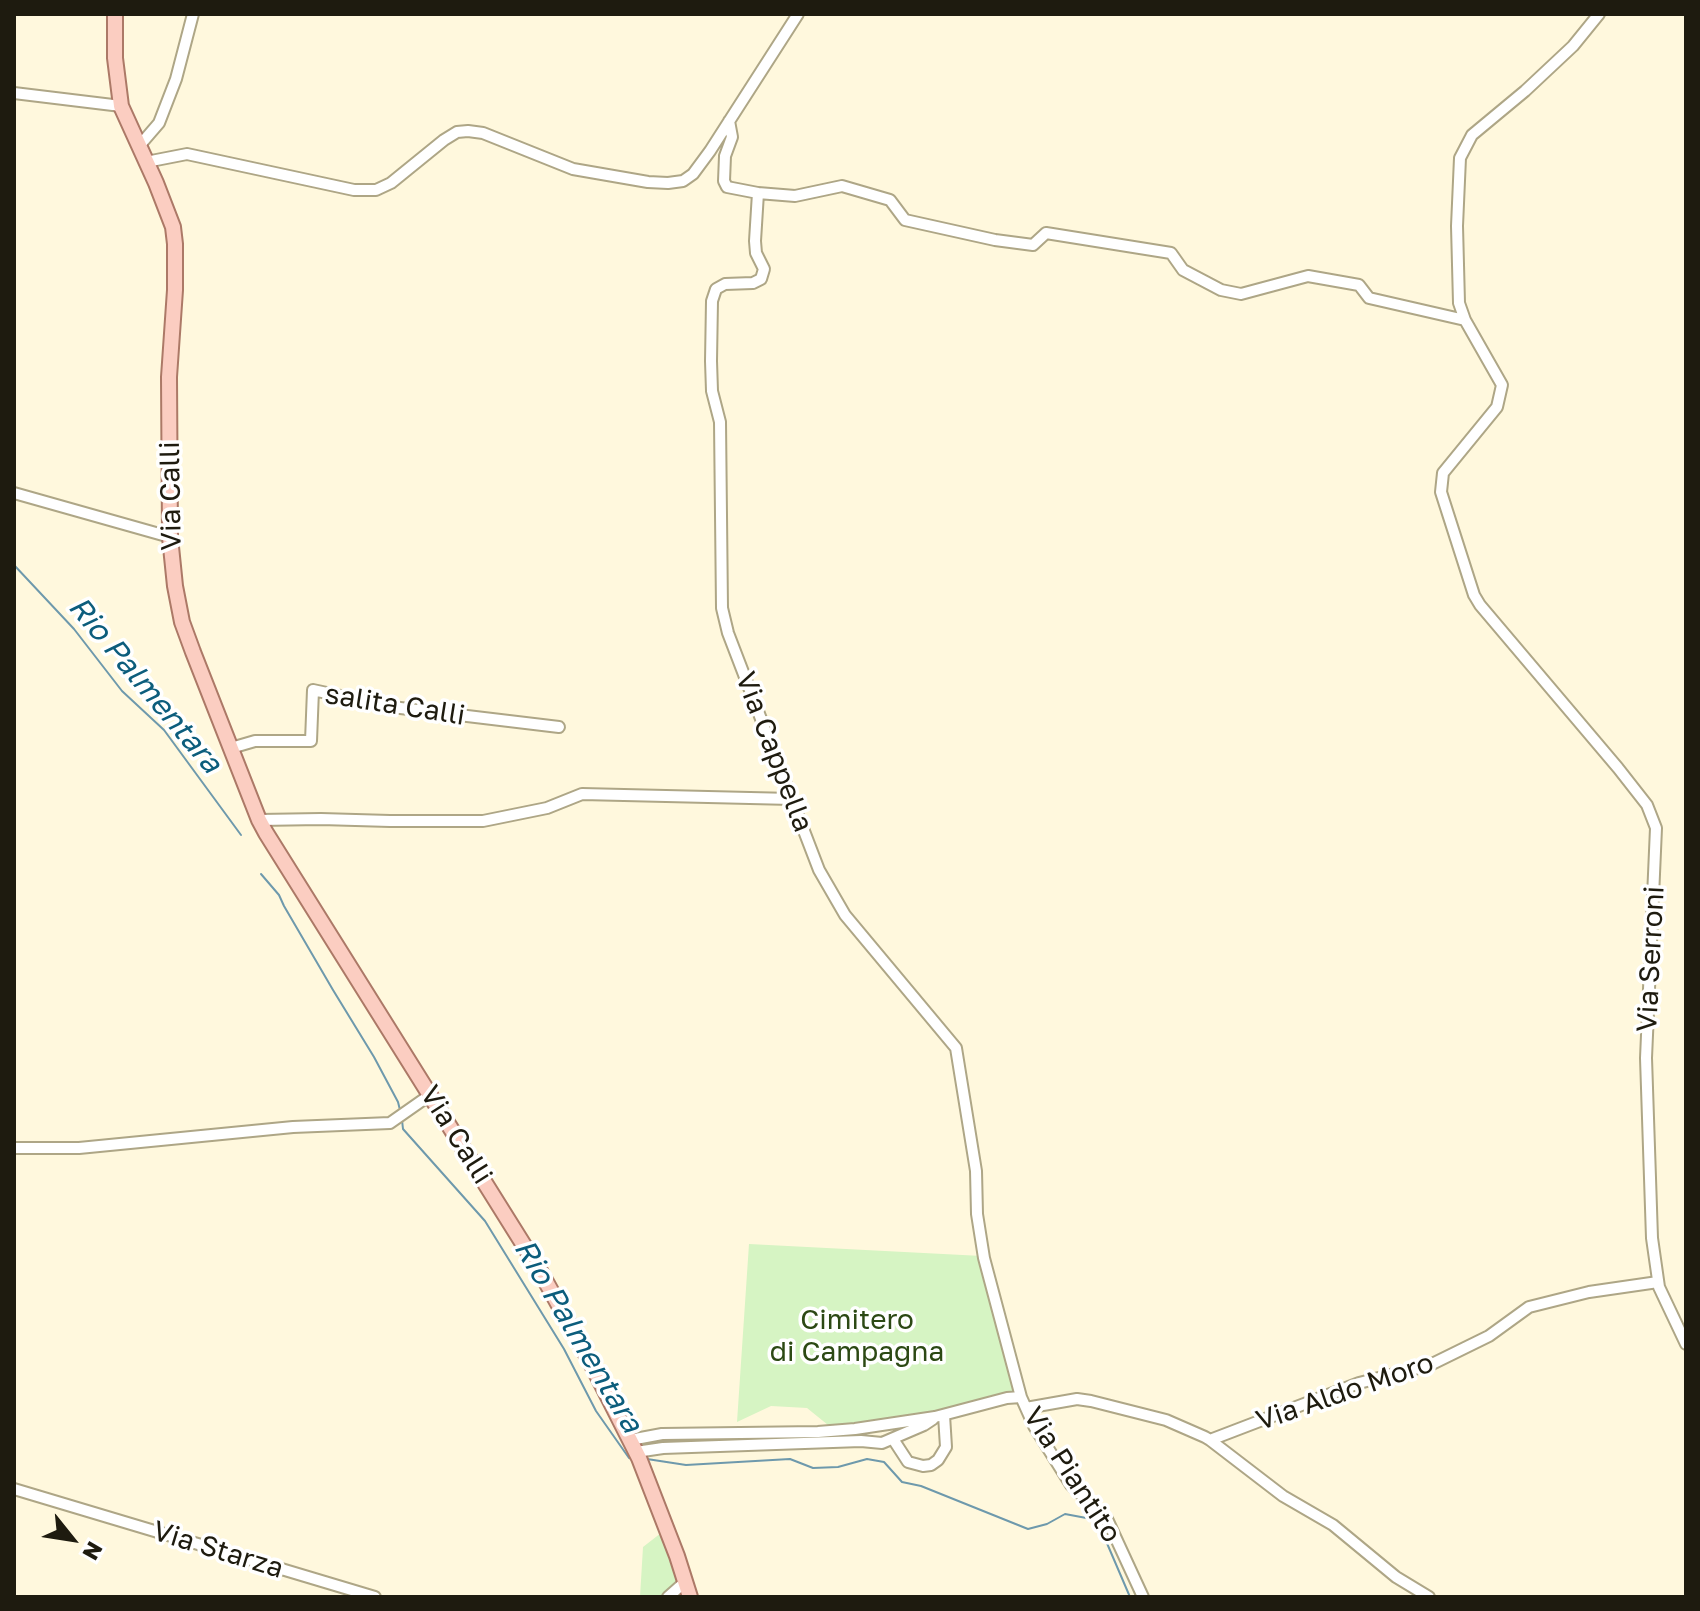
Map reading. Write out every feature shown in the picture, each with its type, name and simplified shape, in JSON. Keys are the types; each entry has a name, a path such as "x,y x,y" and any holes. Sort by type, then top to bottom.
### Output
{"main road":[{"name":"Via Calli","path":"115,14 115,58 121,106 167,211 175,244 169,377 170,537 182,622 259,820 540,1271 635,1450 661,1512 690,1597"}],"street":[{"path":"140,145 159,123 176,79 193,14"},
{"path":"146,162 187,154 354,190 376,190 391,183 444,140 457,132 468,131 483,133 573,169 648,182 683,181 693,174 798,14"},
{"path":"1465,320 1459,303 1457,226 1460,158 1472,135 1573,46 1599,14"},
{"path":"14,93 121,106"},
{"path":"729,121 732,137 725,156 724,181 727,187 795,196 842,186 890,200 905,220 995,240 1033,245 1046,233 1171,253 1183,270 1221,290 1241,294 1308,276 1359,285 1369,298 1465,320"},
{"name":"Via Cappella","path":"758,193 755,241 756,253 764,269 761,279 753,283 725,284 716,289 712,301 712,391 720,422 722,608 728,633 819,870 845,915 956,1048 976,1171 977,1214 984,1258 1023,1403"},
{"name":"Via Serroni","path":"1465,320 1502,385 1497,407 1443,473 1441,492 1474,595 1647,805 1656,828 1646,1058 1652,1238 1658,1282 1686,1344"},
{"path":"14,493 170,537"},
{"name":"salita Calli","path":"231,748 255,741 311,741 313,690 392,707 559,727"},
{"path":"259,820 483,821 547,808 582,794 792,799"},
{"path":"14,1148 79,1148 293,1127 390,1123 430,1095"},
{"name":"Via Aldo Moro","path":"1210,1440 1359,1383 1430,1365 1489,1336 1529,1307 1589,1292 1658,1282"},
{"path":"635,1450 662,1434 818,1432 939,1416 1007,1398 1023,1403 1077,1399 1091,1401 1166,1420 1205,1437 1283,1496 1333,1525 1396,1577 1429,1597"},
{"name":"Via Piantito","path":"1023,1403 1071,1485 1107,1519 1143,1597"},
{"path":"635,1450 861,1441 882,1443 939,1416"},
{"path":"893,1439 908,1462 931,1465 946,1447 939,1416"},
{"name":"Via Starza","path":"14,1489 375,1597"},
{"path":"668,1597 685,1582"}],"green space":[{"name":"Cimitero di Campagna","path":"749,1244 982,1256 1018,1392 939,1411 840,1427 828,1425 807,1408 771,1406 737,1422"},
{"path":"812,1434 814,1439 647,1444 648,1441"},
{"path":"661,1533 678,1581 661,1597 640,1597 643,1547"}],"waterway":[{"name":"Rio Palmentara","path":"14,565 74,629 122,691 164,730 241,835"},
{"name":"Rio Palmentara","path":"261,874 279,895 374,1057 400,1110"},
{"name":"Rio Palmentara","path":"402,1120 403,1129 485,1221 564,1349 596,1411 629,1458 633,1459"},
{"name":"Rio Palmentara","path":"647,1459 686,1465 790,1459 813,1468 838,1467 867,1459 884,1462 902,1482 921,1486 1028,1529 1047,1524 1065,1514 1097,1520 1130,1597"}]}
